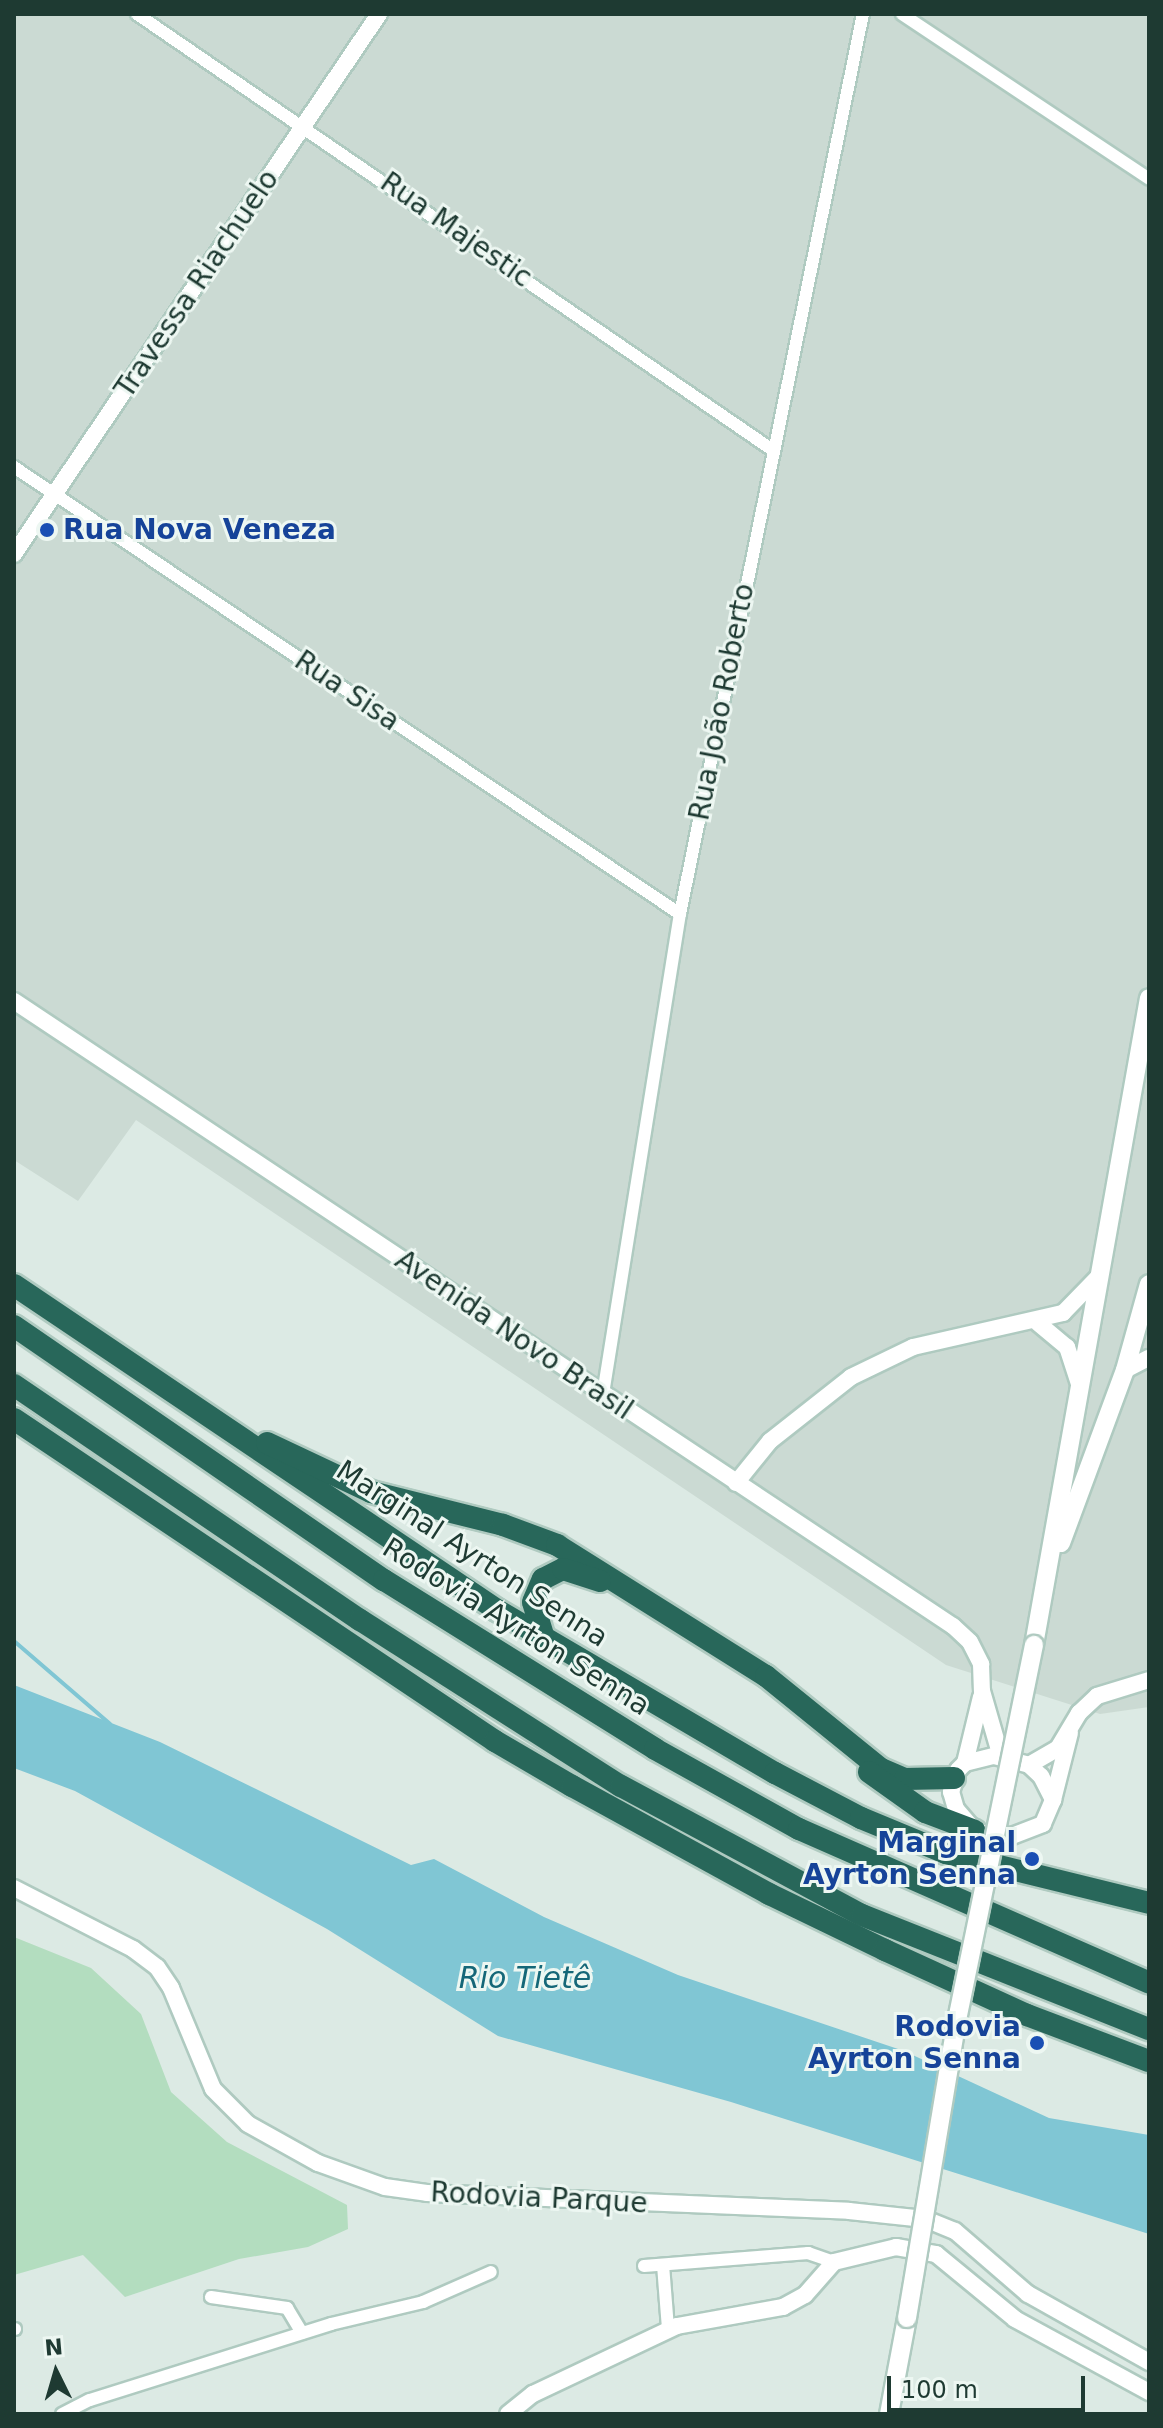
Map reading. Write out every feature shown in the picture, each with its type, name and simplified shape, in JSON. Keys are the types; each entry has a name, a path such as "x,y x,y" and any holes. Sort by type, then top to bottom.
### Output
{"highway":[{"name":"Marginal Ayrton Senna","path":"14,1285 228,1425 296,1477 662,1709 874,1824 957,1856 1149,1903"},
{"name":"Rodovia Ayrton Senna","path":"14,1324 384,1580 655,1749 799,1829 1149,1983"},
{"path":"14,1385 396,1644 621,1786 874,1921 1149,2029"},
{"path":"14,1419 495,1741 584,1792 769,1894 885,1950 1027,2015 1149,2061"},
{"path":"228,1425 371,1492 503,1525 557,1545 766,1676 881,1769 905,1779 960,1770"},
{"path":"543,1635 533,1602 536,1587 563,1569 586,1574 677,1627 788,1703 895,1794 925,1812 975,1831"}],"main road":[{"path":"889,2414 957,2020 1043,1595 1149,998"},
{"path":"1043,1595 1125,1370 1149,1284"}],"street":[{"name":"Rua Majestic","path":"137,14 306,125 771,449"},
{"name":"Travessa Riachuelo","path":"14,554 379,14"},
{"name":"Rua João Roberto","path":"603,1394 680,914 771,449 863,14"},
{"path":"902,14 1149,179"},
{"name":"Rua Sisa","path":"14,467 680,914"},
{"name":"Avenida Novo Brasil","path":"14,1001 953,1626 970,1642 981,1664 982,1691 1001,1757"},
{"path":"736,1483 770,1441 813,1403 880,1361 950,1336 1038,1323 1076,1305 1101,1274"},
{"path":"1038,1323 1067,1347 1080,1391"},
{"path":"1125,1370 1149,1358"},
{"path":"1029,1765 1058,1748 1097,1696 1149,1680"},
{"name":"Avenida Novo Brasil","path":"960,1770 982,1691"},
{"path":"1053,1800 1029,1765 1001,1757 960,1770 952,1800 975,1831 1001,1837 1027,1832 1046,1820 1053,1800 1070,1730"},
{"name":"Rodovia Parque","path":"14,1888 133,1949 157,1967 171,1988 213,2089 248,2124 318,2163 385,2187 427,2193 849,2211 925,2219 955,2231 1028,2294 1149,2362"},
{"path":"644,2266 808,2253 834,2262 896,2247 930,2251 1015,2319 1149,2392"},
{"path":"508,2414 533,2394 668,2329 694,2320 783,2307 805,2295 834,2262"},
{"path":"663,2265 668,2329"},
{"path":"62,2414 90,2400 302,2333 423,2302 491,2272"},
{"path":"211,2297 287,2308 302,2333"}],"shaded area":[{"path":"14,14 1149,14 1149,1707 1100,1714 946,1665 136,1120 78,1201 14,1160"}],"green space":[{"path":"14,1937 91,1968 141,2014 171,2092 227,2142 347,2205 348,2229 308,2247 239,2259 125,2297 83,2255 14,2275"}],"water":[{"name":"Rio Tietê","path":"14,1685 160,1742 411,1865 434,1859 544,1917 678,1975 904,2051 1049,2118 1149,2135 1149,2234 731,2102 498,2036 327,1929 75,1791 14,1768"}],"waterway":[{"path":"14,1641 110,1724"}],"place":[{"name":"Rua Nova Veneza","path":"47,530"},
{"name":"Marginal Ayrton Senna","path":"1032,1859"},
{"name":"Rodovia Ayrton Senna","path":"1037,2043"}]}
